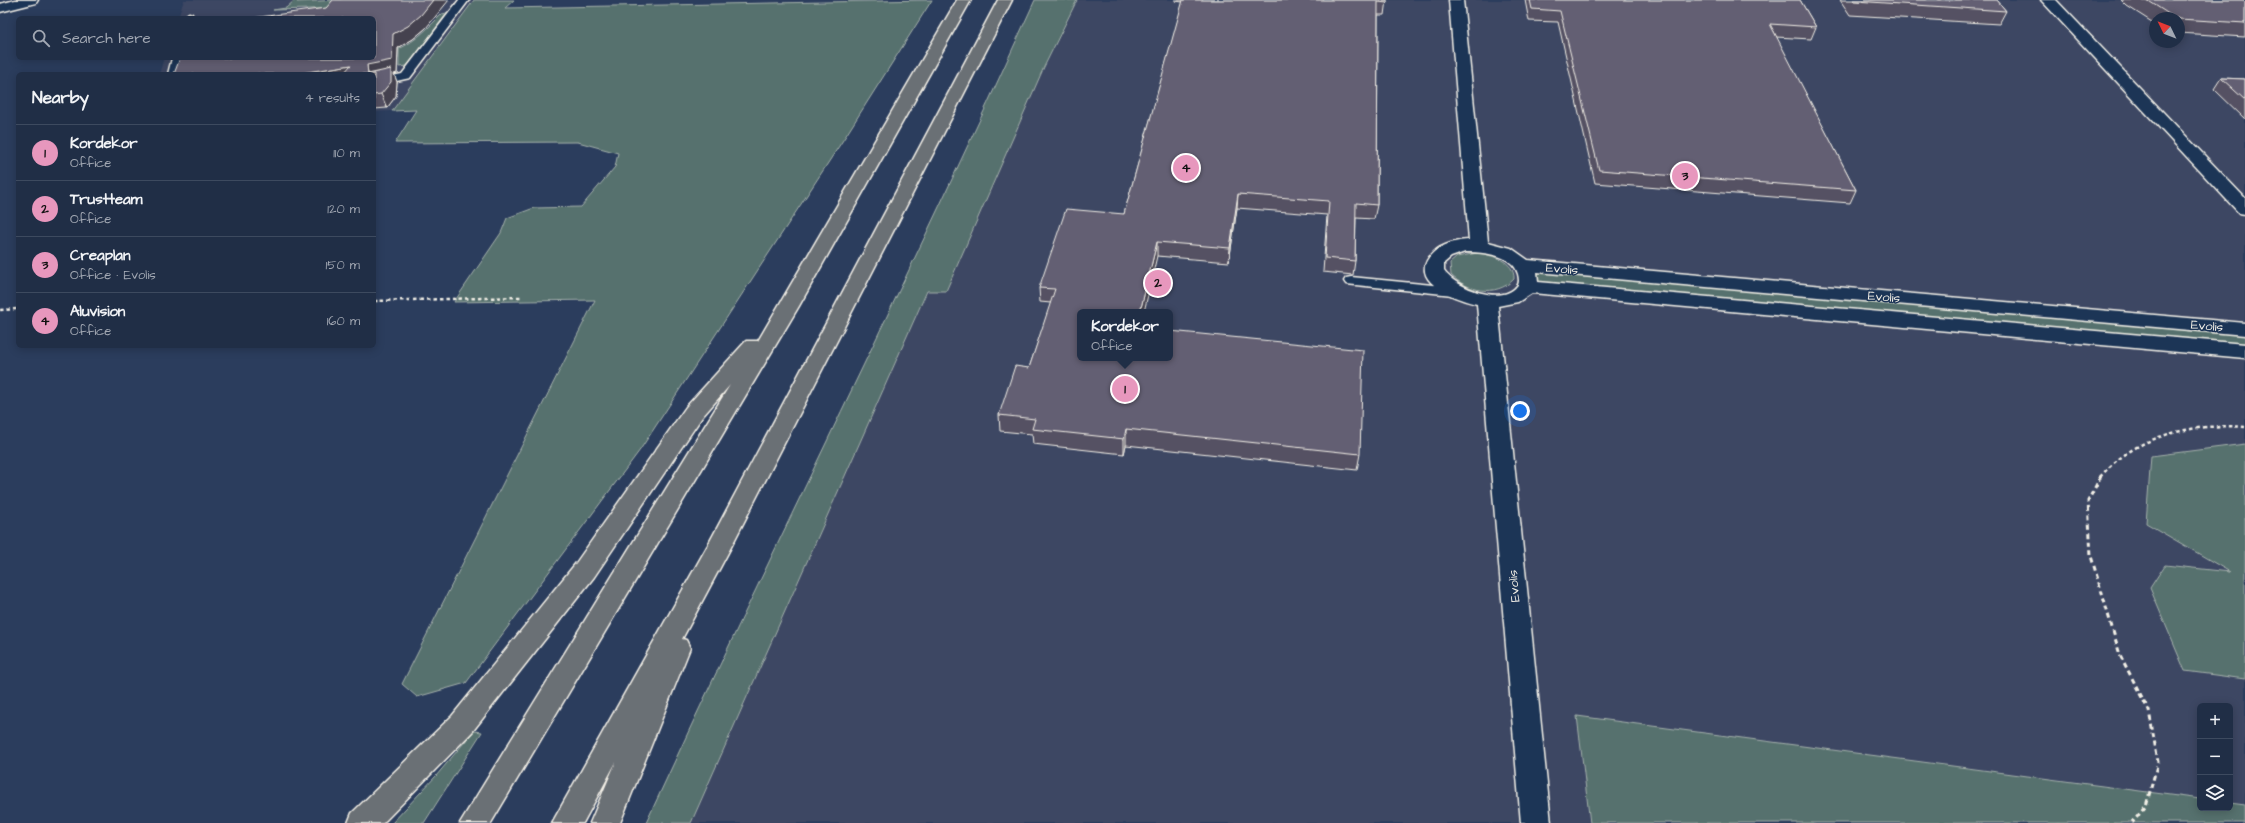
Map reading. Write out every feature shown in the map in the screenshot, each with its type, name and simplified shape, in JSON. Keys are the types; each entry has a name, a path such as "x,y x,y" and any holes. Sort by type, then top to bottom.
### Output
{"highway":[{"path":"475,823 789,306 964,0"},
{"path":"567,823 719,547 1005,0"},
{"path":"362,823 462,724 585,570 694,412 789,306"},
{"path":"605,823 719,547"}],"street":[{"path":"0,8 31,0"},
{"path":"1456,0 1479,246"},
{"path":"2048,0 2245,209"},
{"path":"1479,246 1509,254 1524,265 1530,276 1527,287 1517,296 1507,300 1487,300 1466,297 1444,285 1435,271 1435,264 1438,258 1452,249 1479,246"},
{"name":"Evolis","path":"1524,265 2245,329"},
{"name":"Evolis","path":"1527,287 2245,351"},
{"name":"Evolis","path":"1487,300 1536,823"}],"lane":[{"path":"376,83 406,76 464,0"},
{"path":"174,72 176,60"},
{"path":"1351,281 1453,291"}],"path":[{"path":"376,301 521,297"},
{"path":"0,310 16,309"},
{"path":"2132,823 2146,806 2158,762 2149,711 2120,655 2091,556 2088,501 2099,478 2113,462 2134,448 2183,429 2218,425 2245,427"}],"shaded area":[{"path":"184,0 474,0 392,111 376,112 376,72 160,72 163,60 376,60 376,16 179,16"},
{"path":"1077,0 2245,0 2245,805 2233,803 2233,703 2197,703 2197,799 1577,716 1590,823 691,823 927,291 946,290 1020,118"}],"green space":[{"path":"295,0 299,0 297,2 340,0 385,7 273,10 286,8"},
{"path":"474,0 514,0 505,8 932,0 845,137 640,450 466,683 417,697 402,684 595,300 454,302 501,233 507,218 534,208 581,207 615,167 618,153 578,142 395,143 416,110 392,111"},
{"path":"1035,0 1077,0 1044,67 946,291 927,291 691,823 646,823 988,103"},
{"path":"447,13 407,66 399,67 399,49 417,38 442,14"},
{"path":"1477,253 1496,257 1507,263 1511,268 1514,279 1499,289 1482,290 1465,285 1451,275 1450,263 1457,257"},
{"path":"1537,271 2245,334 2245,346 1538,283"},
{"path":"2245,444 2245,679 2185,671 2150,588 2165,565 2230,572 2146,523 2151,456"},
{"path":"1577,716 2197,799 2197,811 2233,811 2233,803 2245,805 2245,823 1590,823"},
{"path":"474,731 482,732 424,823 392,823 436,776"}],"building":[{"path":"333,0 433,0 421,15 408,26 393,34 392,60 367,65 368,72 345,72 351,65 307,72 175,72 179,60 376,60 376,16 267,16 326,8"},
{"path":"1183,0 1387,0 1387,3 1378,2 1377,205 1356,203 1355,261 1325,258 1329,201 1238,194 1230,248 1157,242 1141,309 1077,309 1077,361 1173,361 1173,331 1363,350 1360,454 1126,429 1124,439 1032,429 1035,419 999,415 1015,366 1029,368 1055,289 1039,288 1066,209 1124,214"},
{"path":"1530,0 1800,0 1816,27 1770,24 1856,190 1599,170 1560,11 1532,9"},
{"path":"1854,0 1997,0 2006,11 1855,1"},
{"path":"2147,0 2243,0 2245,2 2245,23 2185,19 2185,12 2166,12"},
{"path":"391,69 391,82 381,94 376,95 376,72"},
{"path":"2221,78 2245,79 2245,100"}],"place":[{"name":"Aluvision","path":"1186,168"},
{"name":"Creaplan","path":"1685,176"},
{"name":"Trustteam","path":"1158,283"},
{"name":"Kordekor","path":"1125,389"}]}
